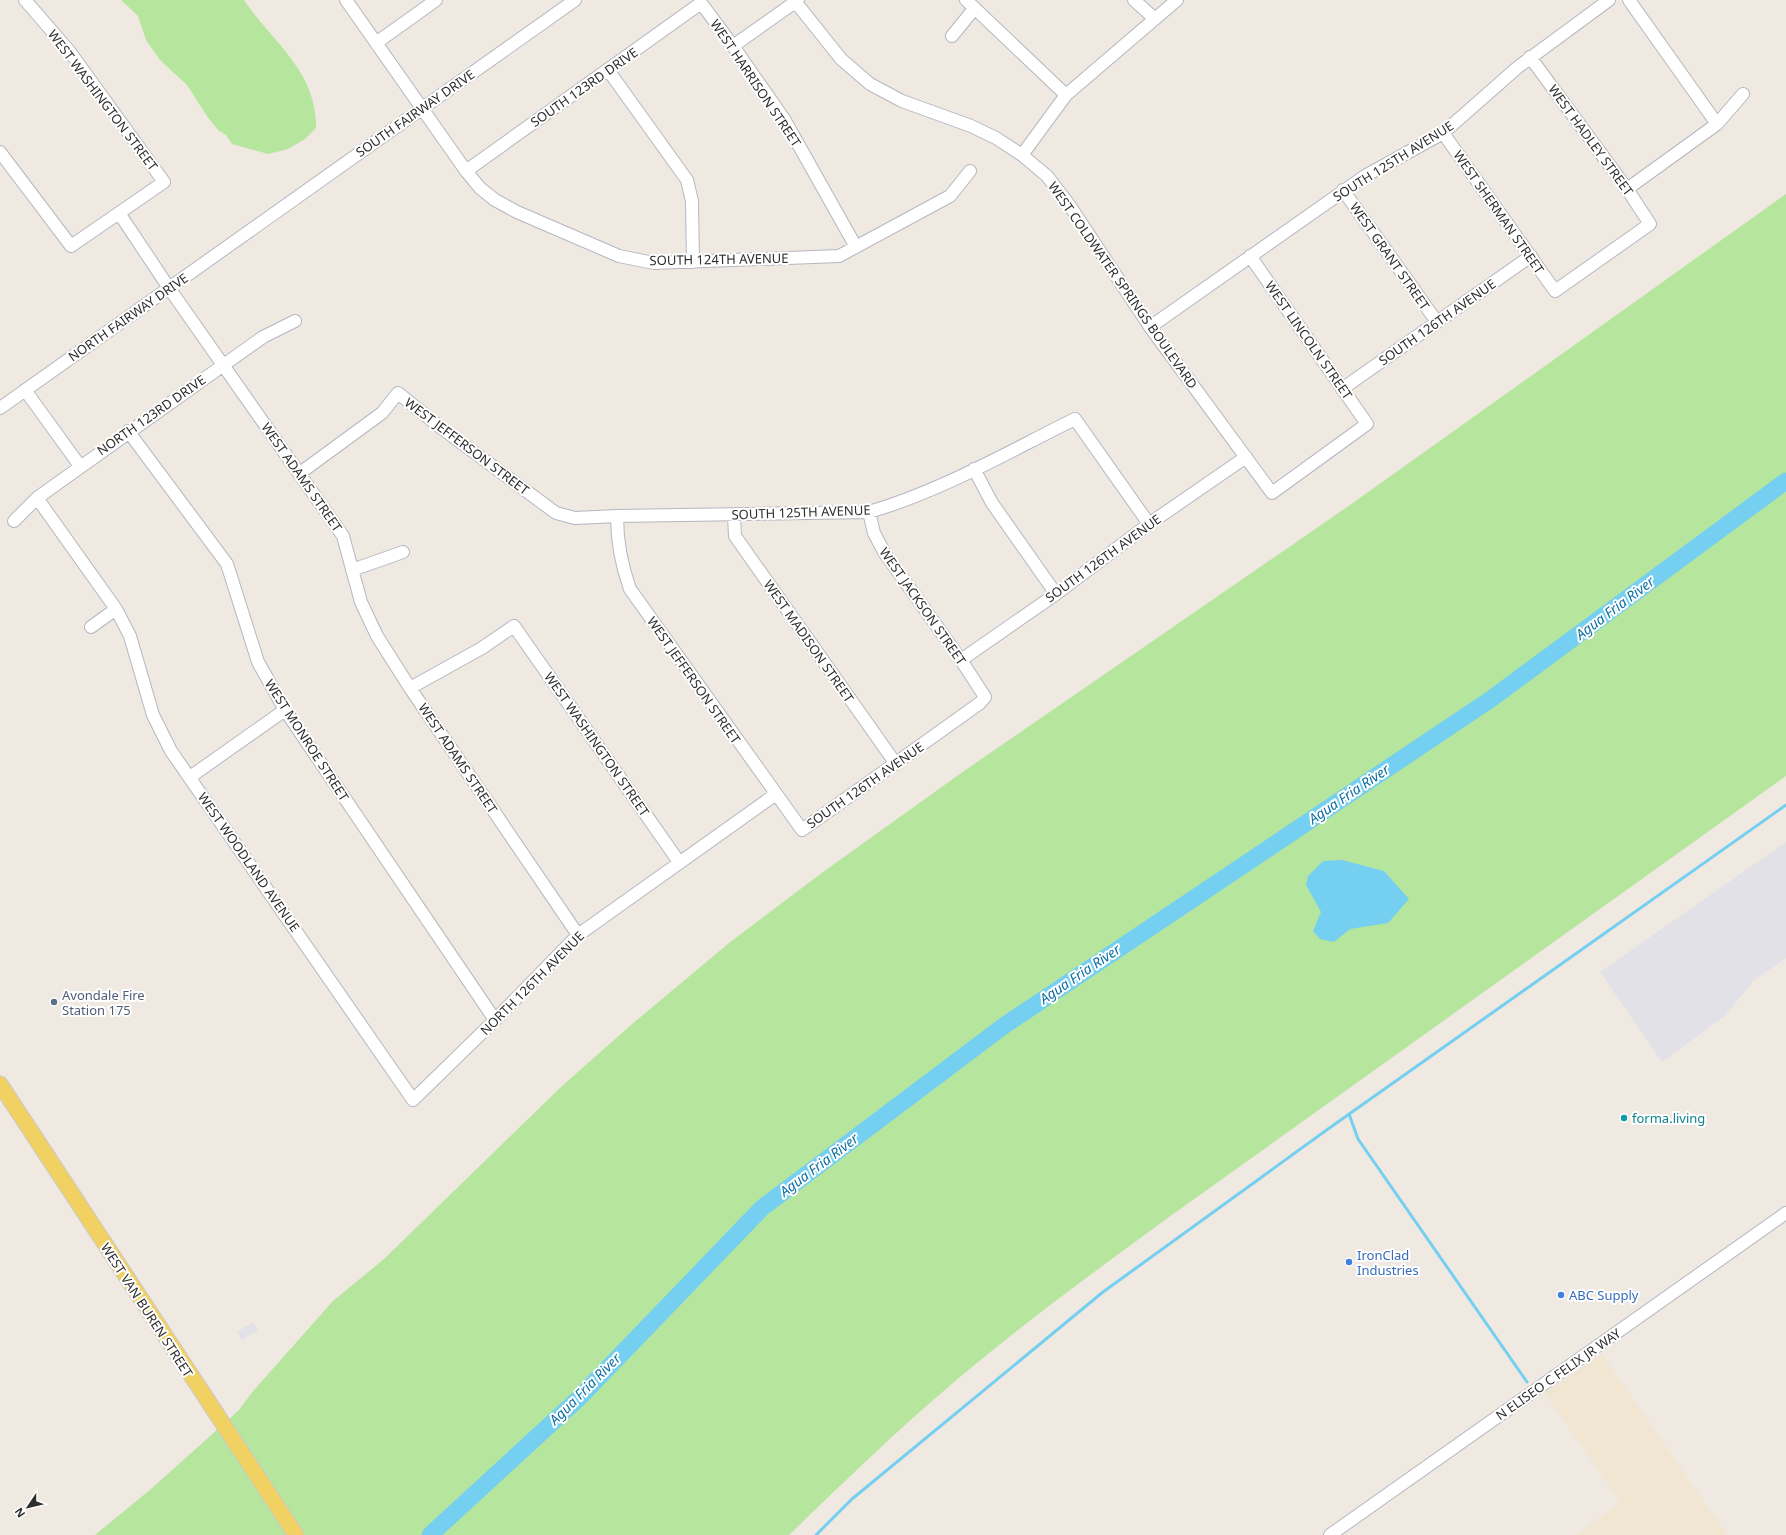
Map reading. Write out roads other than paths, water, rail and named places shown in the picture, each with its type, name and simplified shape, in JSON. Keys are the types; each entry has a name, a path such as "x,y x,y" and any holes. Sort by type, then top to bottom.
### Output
{"main road":[{"name":"WEST VAN BUREN STREET","path":"2,1092 296,1535"}],"street":[{"name":"WEST WASHINGTON STREET","path":"25,0 70,52 164,182 119,213"},
{"path":"346,0 466,171"},
{"path":"376,43 436,0"},
{"name":"SOUTH FAIRWAY DRIVE","path":"256,226 575,0"},
{"path":"966,0 1066,95"},
{"path":"1134,0 1155,19"},
{"path":"1022,155 1066,95 1177,0"},
{"name":"SOUTH 125TH AVENUE","path":"1150,327 1343,190 1365,176 1443,133 1530,57 1609,0"},
{"path":"1629,0 1717,124"},
{"path":"733,46 796,1"},
{"name":"WEST COLDWATER SPRINGS BOULEVARD","path":"796,1 841,58 870,84 902,101 971,126 996,138 1022,155 1047,176 1070,206 1150,327 1272,493"},
{"name":"WEST HARRISON STREET","path":"701,3 733,46 784,120 856,247"},
{"name":"SOUTH 123RD DRIVE","path":"466,171 701,3"},
{"path":"952,36 974,9"},
{"name":"WEST HADLEY STREET","path":"1530,57 1627,189 1650,224 1555,291"},
{"path":"608,70 687,180 692,200 693,262"},
{"path":"1627,189 1717,124 1743,94"},
{"name":"WEST SHERMAN STREET","path":"1443,133 1555,291"},
{"path":"0,152 71,246 119,213"},
{"name":"SOUTH 124TH AVENUE","path":"466,171 480,188 495,200 517,212 619,256 654,263 839,256 950,196 970,171"},
{"name":"WEST GRANT STREET","path":"1343,190 1437,322"},
{"name":"WEST ADAMS STREET","path":"119,213 169,288 343,536 361,602 377,636 410,688 578,935"},
{"name":"NORTH FAIRWAY DRIVE","path":"0,408 256,226"},
{"name":"WEST LINCOLN STREET","path":"1250,256 1367,424 1272,493"},
{"name":"SOUTH 126TH AVENUE","path":"1342,388 1531,256"},
{"name":"NORTH 123RD DRIVE","path":"14,520 37,498 128,431 263,337 295,321"},
{"path":"25,390 80,466"},
{"name":"WEST JEFFERSON STREET","path":"300,473 382,413 398,394 556,513"},
{"name":"SOUTH 125TH AVENUE","path":"556,513 575,518 869,512 898,503 974,469 1075,419 1149,524"},
{"name":"WEST MONROE STREET","path":"128,431 227,564 258,662 285,710 495,1020"},
{"name":"SOUTH 126TH AVENUE","path":"961,660 1056,594 1149,524 1246,457"},
{"path":"974,469 992,503 1056,594"},
{"name":"WEST WOODLAND AVENUE","path":"37,498 116,610 130,636 153,715 171,751 413,1100"},
{"name":"WEST JACKSON STREET","path":"869,512 874,533 884,552 961,660 985,697"},
{"name":"WEST MADISON STREET","path":"734,515 735,536 896,764"},
{"name":"WEST JEFFERSON STREET","path":"617,516 617,540 622,566 630,589 802,830"},
{"path":"352,570 403,552"},
{"path":"91,627 116,610"},
{"name":"WEST WASHINGTON STREET","path":"410,688 482,648 514,626 680,862"},
{"name":"SOUTH 126TH AVENUE","path":"802,830 980,703 985,697"},
{"path":"190,777 285,710"},
{"path":"680,862 776,794"},
{"name":"NORTH 126TH AVENUE","path":"413,1100 495,1020 578,935 680,862"},
{"name":"N ELISEO C FELIX JR WAY","path":"1330,1535 1786,1213"}],"water":[{"path":"1342,860 1384,871 1409,899 1388,923 1350,929 1334,942 1320,939 1313,931 1321,912 1306,885 1308,876 1323,861"}],"waterway":[{"name":"Agua Fria River","path":"430,1535 579,1398 762,1208 1005,1025 1491,699 1786,481"},
{"path":"816,1535 852,1499 1103,1292 1328,1129 1786,805"},
{"path":"1349,1114 1358,1139 1527,1382"}],"place":[{"name":"Avondale Fire Station 175","path":"54,1002"},
{"name":"forma.living","path":"1624,1118"},
{"name":"IronClad Industries","path":"1349,1262"},
{"name":"ABC Supply","path":"1561,1295"}]}
